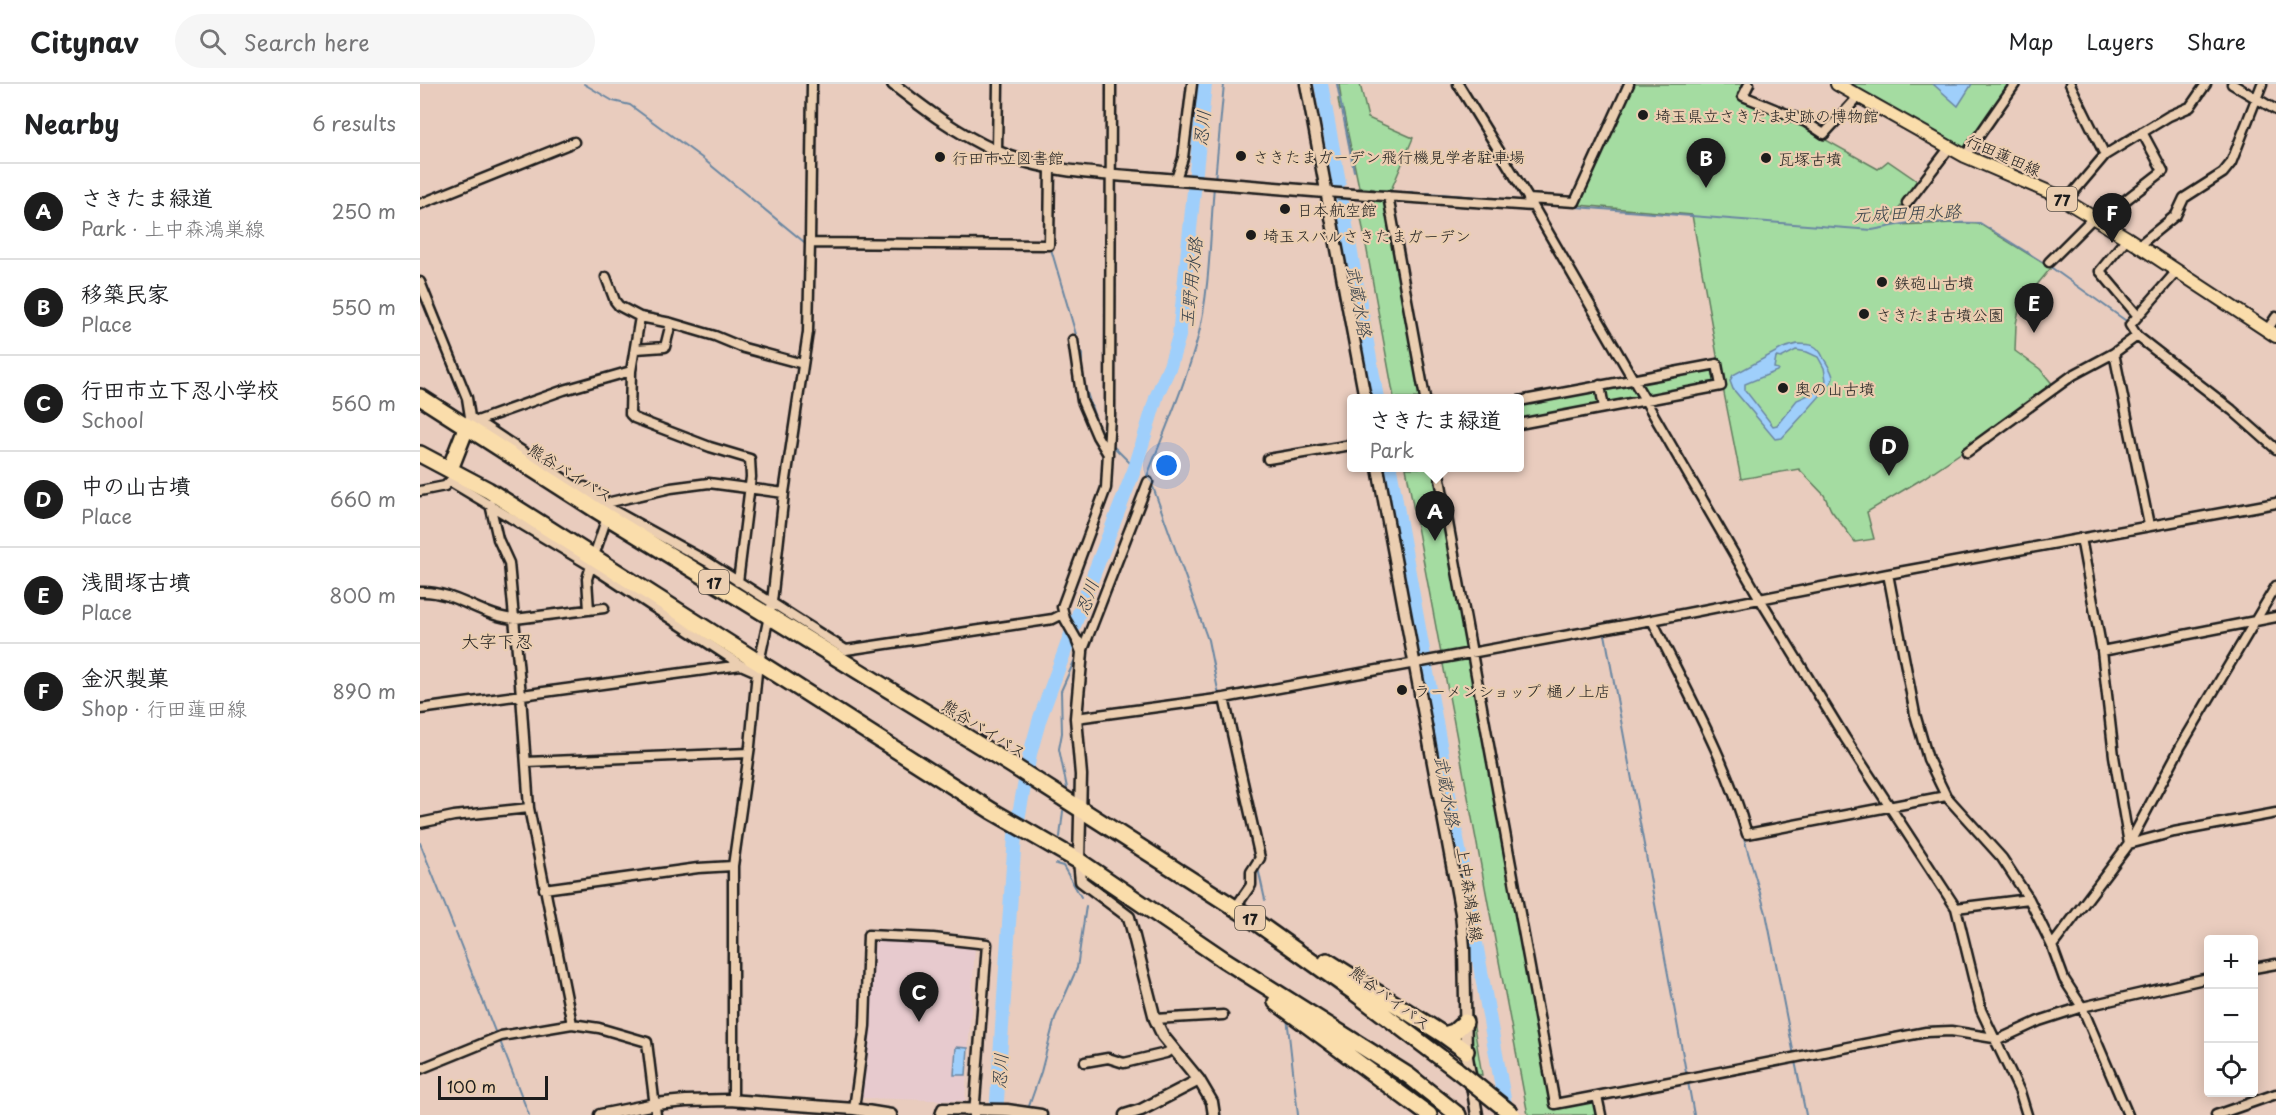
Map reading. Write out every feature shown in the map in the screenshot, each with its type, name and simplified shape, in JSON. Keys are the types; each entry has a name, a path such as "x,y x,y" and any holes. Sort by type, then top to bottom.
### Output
{"highway":[{"name":"熊谷バイパス","path":"420,397 471,422 771,609 1241,912 1354,992 1513,1115"},
{"path":"452,475 471,422"},
{"path":"420,454 452,475 595,557 758,668 992,811 1079,861 1223,959 1409,1076 1458,1115"},
{"name":"17","path":"1241,912 1271,924 1466,1051"},
{"path":"1223,959 1235,973 1429,1115"},
{"path":"1444,1035 1455,1032 1465,1022"}],"main road":[{"name":"行田蓮田線","path":"1837,84 1965,156 2066,201 2127,238 2271,333"}],"street":[{"path":"733,1100 733,866 758,668 771,609 784,493 808,332 812,84"},
{"path":"893,84 960,133 997,152 1050,167 1111,175 1329,192 1530,203 1575,202 1629,84"},
{"path":"997,152 998,84"},
{"path":"1080,647 1064,617 1062,607 1106,488 1111,84"},
{"path":"1179,180 1192,84"},
{"path":"1306,84 1329,192 1364,394"},
{"path":"1458,84 1530,203 1760,599 1956,908 1981,1010 2020,1092 2027,1115"},
{"path":"1749,84 1743,96 1806,122 1824,134 1859,96"},
{"path":"1965,156 2014,84"},
{"path":"2070,84 2105,155"},
{"path":"2066,201 2105,155 2169,116 2190,107 2206,84"},
{"path":"2232,84 2276,110"},
{"path":"2138,246 2176,215 2184,198 2223,173 2231,163 2262,84"},
{"path":"2105,225 2118,206 2163,171 2142,132"},
{"path":"420,204 574,142"},
{"path":"1906,203 1950,147"},
{"path":"810,243 1049,244 1050,167"},
{"path":"1388,196 1424,394"},
{"path":"2049,262 2093,218"},
{"path":"2127,238 2100,272 2134,321 2137,336 2232,410 2276,449"},
{"path":"2134,321 2177,271"},
{"path":"606,277 619,306 640,317 671,323 715,336 744,348 803,364"},
{"path":"420,282 467,398 471,422 708,562 738,582 771,609 846,650 1064,617"},
{"path":"640,317 631,371 630,414 634,418 710,447 750,459 750,488 738,582"},
{"path":"2271,333 2276,317"},
{"path":"636,349 665,347 671,323"},
{"path":"1967,452 2073,375 2114,353 2137,336"},
{"path":"1073,340 1082,401 1097,436 1108,454"},
{"path":"2114,353 2149,525"},
{"path":"1524,400 1717,364 1721,386 1524,423"},
{"path":"471,422 564,390 631,371"},
{"path":"1600,385 1604,408"},
{"path":"1268,459 1347,446"},
{"name":"上中森鴻巣線","path":"1379,472 1417,664 1461,914 1466,1051 1477,1115"},
{"path":"1439,472 1555,1104 1926,1032 1951,1030 2000,1039 2039,1021 2082,1007 2204,979"},
{"path":"420,491 445,486 452,475 490,504 586,563 741,665"},
{"path":"1148,482 1080,647 1076,718 1081,810 1079,861 1081,880 1086,886 1129,917 1155,1019 1172,1049 1199,1080 1212,1101 1214,1115"},
{"path":"602,501 709,483 784,493"},
{"path":"1076,718 1224,698 1417,664 2276,503"},
{"path":"490,504 498,538 509,563 522,695 529,808 572,1024"},
{"path":"596,550 606,520"},
{"path":"2081,538 2102,651 2114,756 2129,844"},
{"path":"589,610 587,579 590,569"},
{"path":"1888,574 1915,714 1928,759 1946,796 2002,858 2029,899 2052,946 2064,979 2082,1007 2128,1115"},
{"path":"2052,946 2129,844 2181,746 2276,586"},
{"path":"420,592 438,593 501,618 515,619 604,608"},
{"path":"2102,651 2276,616"},
{"path":"1652,620 1737,797 1747,834 1946,796"},
{"path":"420,709 741,665 758,668"},
{"path":"1224,698 1260,858 1251,872 1251,885 1241,912"},
{"path":"526,762 749,753"},
{"path":"420,823 454,816 529,808"},
{"path":"2129,844 2174,832 2276,813"},
{"path":"544,889 698,868 733,866"},
{"path":"1956,908 2029,899"},
{"path":"854,1109 865,1026 868,935 933,938 987,944 976,1111"},
{"path":"2258,967 2276,964"},
{"path":"1155,1019 1223,1015"},
{"path":"420,1069 501,1036 572,1024 599,1028 647,1042 656,1109"},
{"path":"1085,1062 1108,1058 1124,1063 1166,1053 1172,1049"},
{"path":"1125,1115 1141,1110 1199,1080"},
{"path":"2216,1115 2276,1094"},
{"path":"1597,1096 1601,1115"},
{"path":"600,1115 656,1109 686,1101 733,1100 854,1109 891,1115"},
{"path":"941,1115 944,1109 1007,1110 1041,1115"}],"shaded area":[{"path":"875,938 975,946 965,1101 862,1098"}],"green space":[{"path":"1339,84 1360,84 1368,118 1413,138 1391,190 1380,190 1380,199 1386,200 1421,394 1393,394 1361,218 1373,208 1374,189 1359,187 1343,110 1340,110 1338,99 1341,98"},
{"name":"さきたま古墳公園","path":"1631,84 1745,84 1739,96 1807,125 1824,139 1878,169 1888,161 1920,183 1892,217 1894,225 1980,224 2051,268 2020,305 2016,324 2015,351 2040,369 2054,386 2008,421 1922,479 1867,512 1874,539 1855,542 1831,510 1824,495 1799,469 1741,479 1723,388 1524,425 1524,398 1718,361 1692,215 1578,205"},
{"path":"1850,84 2011,84 1966,149"},
{"path":"1407,472 1437,472 1553,1105 1595,1099 1598,1115 1528,1115"},
{"path":"1469,990 1482,1075 1475,1074 1470,1040"}],"water":[{"path":"1933,84 1972,84 1958,106"},
{"path":"1797,344 1816,347 1833,378 1782,438 1775,439 1733,389 1730,381 1733,375 1783,348","holes":["1796,350 1818,357 1824,368 1826,380 1820,390 1797,400 1777,425 1773,426 1745,390 1745,384 1777,371 1778,369 1774,368 1776,357 1781,358"]},
{"path":"956,1047 968,1048 966,1075 954,1075"}],"waterway":[{"path":"584,84 613,101 630,105 702,158 809,246"},
{"name":"忍川","path":"996,1115 1015,836 1030,754 1040,718 1135,468 1157,395 1170,366 1179,336 1205,84"},
{"name":"玉野用水路","path":"1215,180 1224,84"},
{"name":"武蔵水路","path":"1321,84 1339,182"},
{"name":"元成田用水路","path":"1337,84 1354,171"},
{"name":"玉野用水路","path":"1146,479 1181,391 1198,337 1207,281 1214,186"},
{"name":"元成田用水路","path":"1360,189 1373,191"},
{"name":"元成田用水路","path":"1392,192 1412,192"},
{"name":"元成田用水路","path":"1427,193 1517,200"},
{"name":"武蔵水路","path":"1342,203 1376,394"},
{"name":"元成田用水路","path":"1538,204 1872,230 1914,222 1980,223 2052,268 2129,323"},
{"path":"814,248 1051,249 1082,355 1082,377 1097,424 1105,438"},
{"path":"420,295 463,402"},
{"name":"元成田用水路","path":"2136,328 2147,339"},
{"path":"1111,444 1135,468"},
{"name":"武蔵水路","path":"1391,472 1507,1115"},
{"name":"玉野用水路","path":"1153,487 1208,640 1219,695"},
{"path":"1605,634 1687,1077"},
{"path":"1067,788 1059,749 1062,733 1061,691 1077,655"},
{"name":"玉野用水路","path":"1220,702 1244,808"},
{"path":"1060,837 1063,811"},
{"name":"玉野用水路","path":"1246,816 1256,860"},
{"path":"1744,839 1766,913 1794,1055"},
{"path":"420,843 454,928"},
{"path":"1056,864 1063,866 1081,897"},
{"name":"玉野用水路","path":"1258,868 1265,900"},
{"path":"1028,1109 1041,1072 1055,1018 1077,968 1086,906"},
{"path":"456,933 496,1034"},
{"name":"玉野用水路","path":"1287,1017 1298,1115"},
{"path":"500,1041 529,1115"},
{"path":"1795,1061 1806,1115"},
{"path":"1688,1082 1694,1115"}],"place":[{"name":"埼玉県立さきたま史跡の博物館","path":"1643,115"},
{"name":"さきたまガーデン飛行機見学者駐車場","path":"1241,156"},
{"name":"行田市立図書館","path":"940,157"},
{"name":"瓦塚古墳","path":"1766,158"},
{"name":"移築民家","path":"1706,188"},
{"name":"日本航空館","path":"1285,209"},
{"name":"埼玉スバルさきたまガーデン","path":"1251,235"},
{"name":"金沢製菓","path":"2112,243"},
{"name":"鉄砲山古墳","path":"1882,282"},
{"name":"さきたま古墳公園","path":"1864,314"},
{"name":"浅間塚古墳","path":"2034,333"},
{"name":"奥の山古墳","path":"1783,388"},
{"name":"中の山古墳","path":"1889,476"},
{"name":"さきたま緑道","path":"1435,541"},
{"name":"ラーメンショップ 樋ノ上店","path":"1402,690"},
{"name":"行田市立下忍小学校","path":"919,1022"}],"district":[{"name":"大字下忍","path":"497,640"}]}
